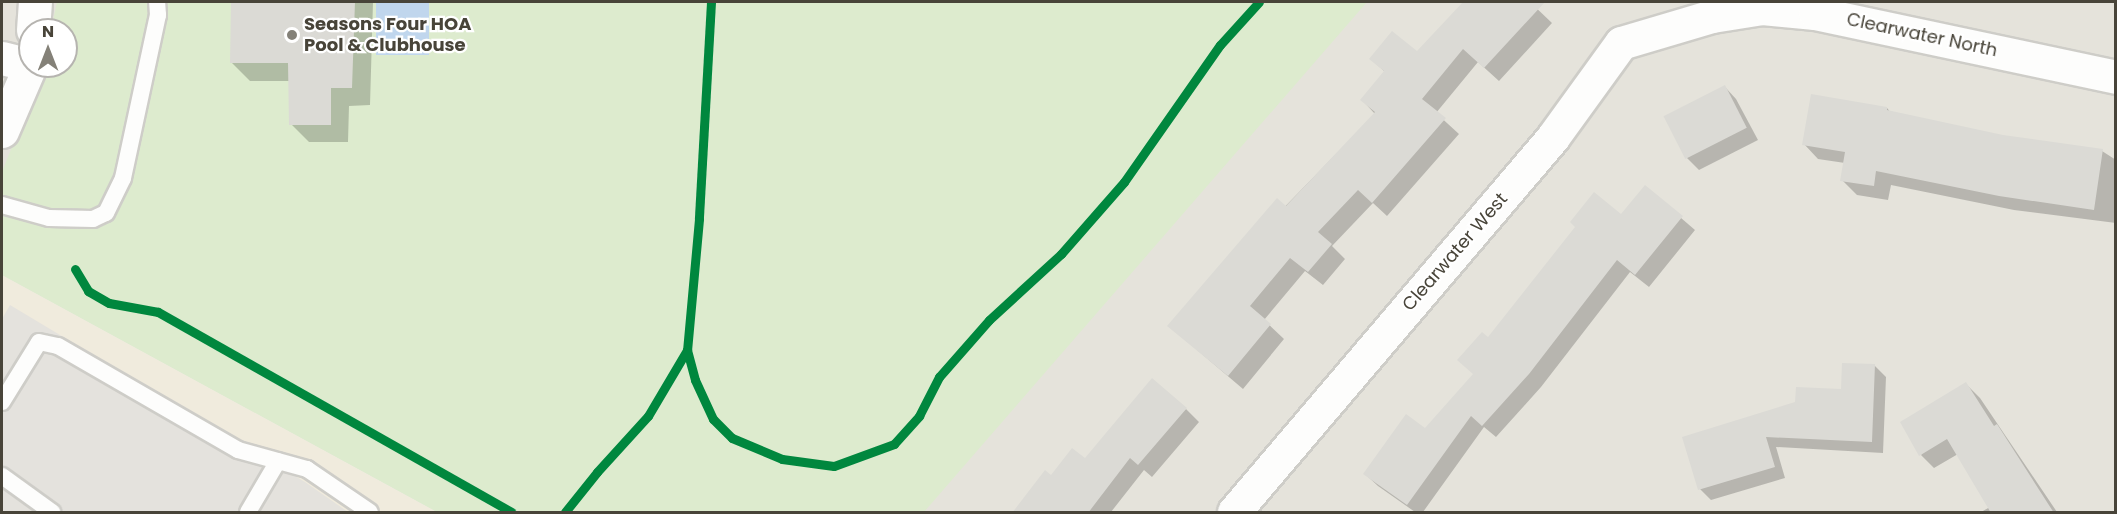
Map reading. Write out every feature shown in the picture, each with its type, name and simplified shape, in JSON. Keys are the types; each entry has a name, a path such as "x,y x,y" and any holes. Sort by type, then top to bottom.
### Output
{"street":[{"path":"34,18 35,2"},
{"name":"Clearwater North","path":"1693,21 1762,8 1815,13 2115,77"},
{"name":"Clearwater West","path":"1234,513 1553,137 1621,44 1693,21"},
{"path":"2,58 18,62"},
{"path":"2,131 24,78"}],"lane":[{"path":"2,205 49,218 93,219 106,213 126,166 158,15 157,2"},
{"path":"2,402 39,342 58,346 237,450 307,469 370,513"},
{"path":"248,513 278,461"},
{"path":"2,476 52,513"}],"shaded area":[{"path":"2,2 2115,2 2115,512 437,512 2,275"},
{"path":"2,275 437,512 2,512"},
{"path":"10,305 305,482 348,512 2,512 2,319"}],"green space":[{"path":"57,2 1367,2 924,512 437,512 2,275 2,172 39,78 78,78 78,18 54,18"}],"water":[{"path":"376,2 429,2 429,55 376,55"}],"building":[{"name":"Seasons Four HOA Pool & Clubhouse","path":"231,2 355,2 352,88 331,88 331,125 289,125 288,63 230,63"},
{"path":"1463,2 1545,2 1484,68 1463,49 1422,99 1446,118 1372,203 1358,190 1318,232 1332,244 1308,272 1290,258 1250,306 1271,324 1228,376 1167,326 1277,198 1286,206 1375,112 1360,100 1384,71 1369,59 1392,31 1417,51"},
{"path":"1725,85 1747,128 1685,159 1664,116"},
{"path":"1811,94 1887,107 1887,110 2003,135 2103,149 2094,210 1999,196 1876,171 1874,186 1840,181 1845,152 1802,145"},
{"path":"1645,185 1683,216 1635,275 1617,260 1529,374 1482,426 1471,416 1407,505 1363,474 1406,414 1425,428 1473,374 1457,360 1482,332 1488,337 1575,227 1570,222 1594,192 1621,214"},
{"path":"1842,363 1875,364 1872,442 1766,437 1775,467 1698,490 1682,437 1795,402 1796,387 1841,389"},
{"path":"1152,378 1187,408 1138,465 1130,458 1088,513 1012,513 1045,470 1051,475 1072,448 1085,458"},
{"path":"1966,382 1994,426 1997,424 2054,513 1991,513 1947,439 1919,456 1900,422"}],"cycle path":[{"path":"711,2 699,219 687,350 695,380 713,419 732,438 782,459 834,466 894,444 919,416 939,377 989,320 1061,254 1124,182 1220,45 1259,2"},
{"path":"75,269 88,291 109,303 158,312 511,512"},
{"path":"565,512 597,472 648,416 687,350"}],"place":[{"name":"Seasons Four HOA Pool & Clubhouse","path":"292,35"}]}
